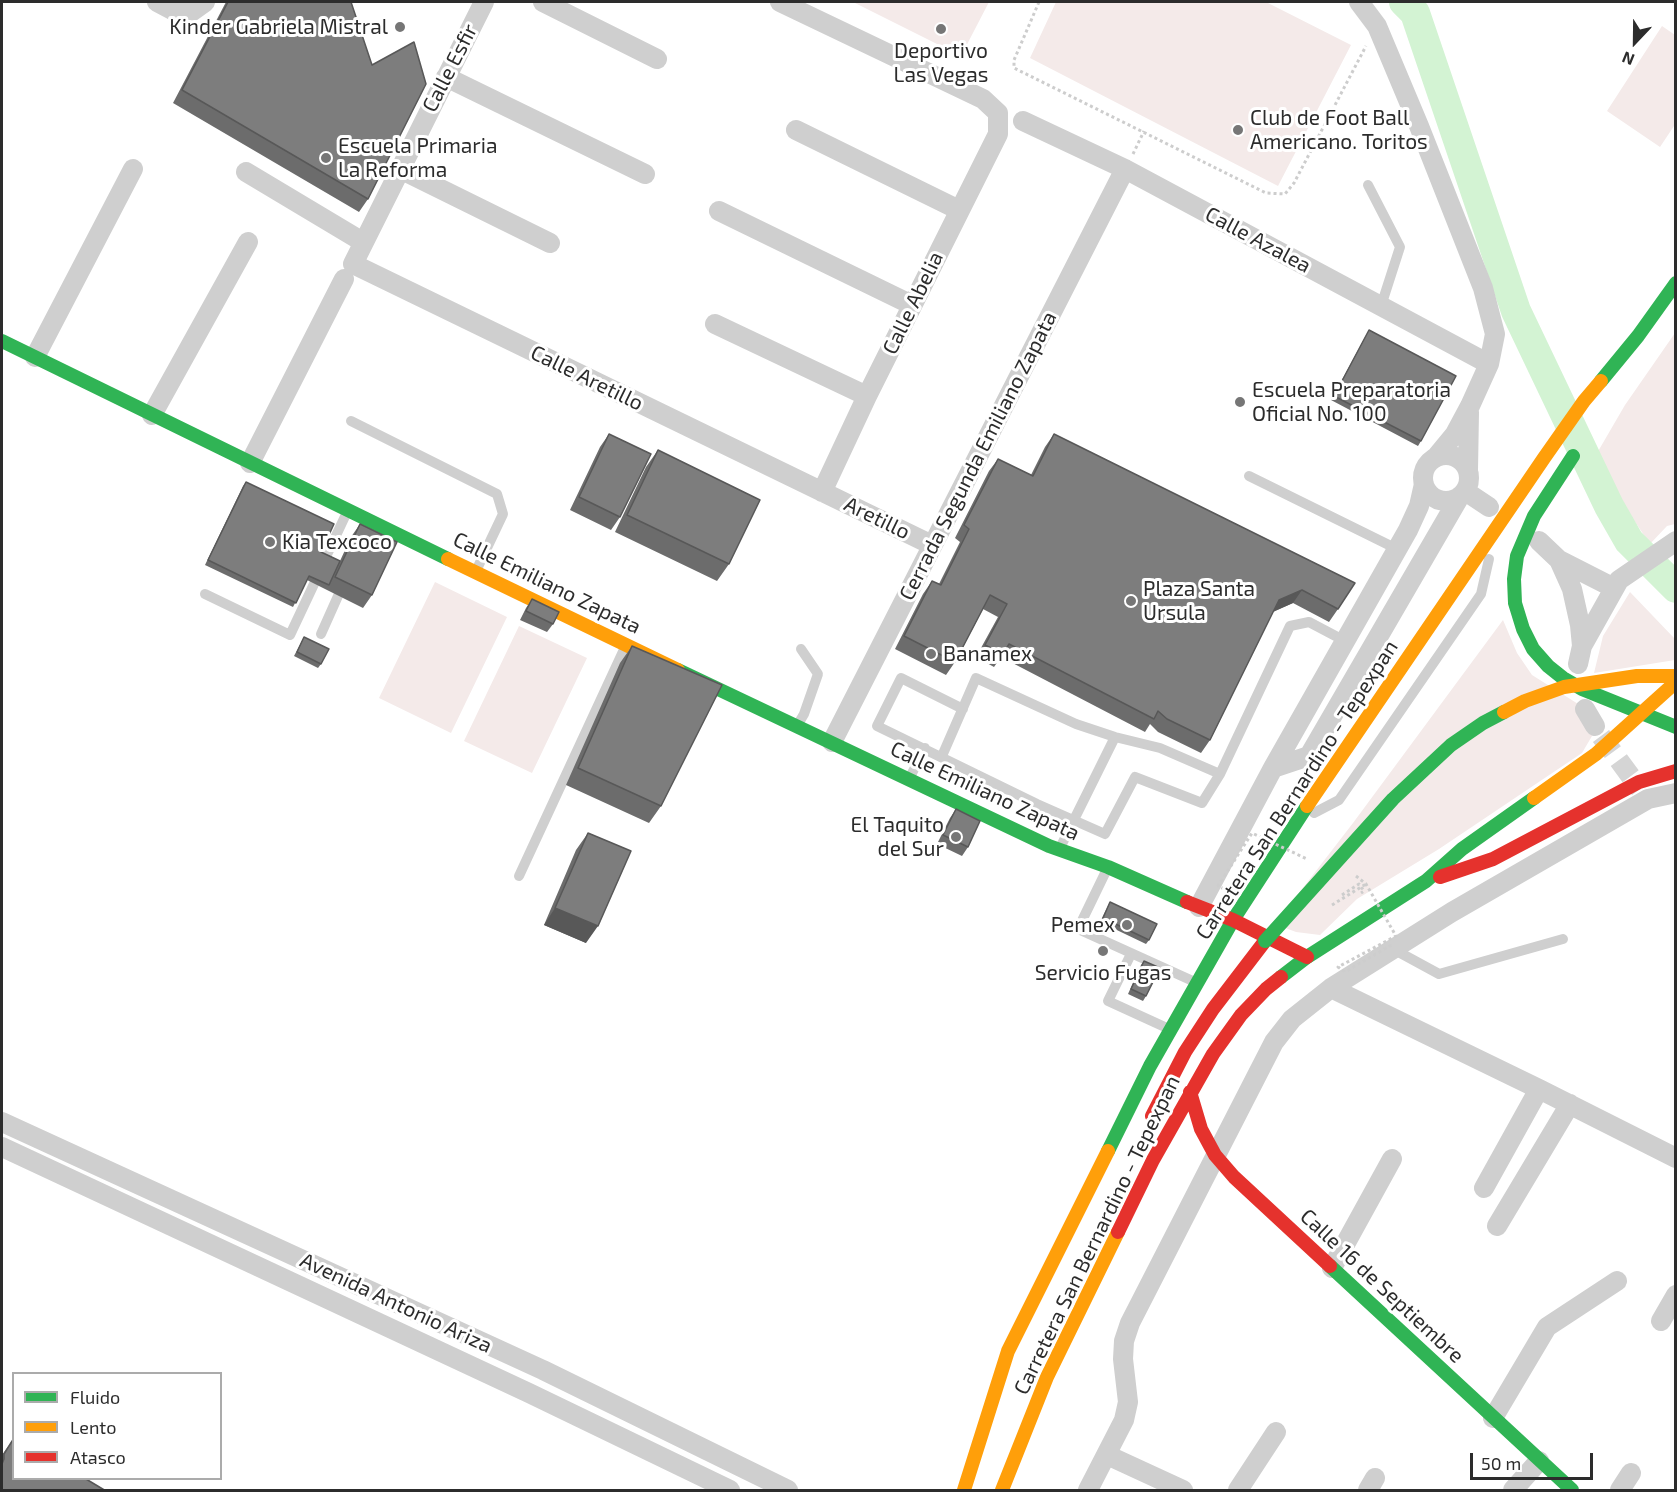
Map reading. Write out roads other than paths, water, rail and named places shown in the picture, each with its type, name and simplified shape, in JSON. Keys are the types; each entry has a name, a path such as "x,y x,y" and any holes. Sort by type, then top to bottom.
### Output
{"main road":[{"name":"Carretera San Bernardino - Tepexpan","path":"964,1491 1008,1351 1150,1066 1233,920 1296,823 1544,458 1584,401 1638,336 1676,283"},
{"path":"1615,387 1638,336"},
{"name":"Calle Emiliano Zapata","path":"2,341 348,510 370,527 475,572 1059,850 1108,867 1233,920 1307,957"},
{"path":"1578,448 1533,516 1517,556 1514,579 1515,603 1523,629 1533,649 1563,678 1582,689 1676,727"},
{"path":"1148,1124 1185,1052 1213,1009 1265,941 1393,799 1451,745 1483,723 1525,700 1564,687 1637,676 1676,676"},
{"name":"Carretera San Bernardino - Tepexpan","path":"1002,1491 1047,1377 1153,1160 1190,1092 1241,1015 1266,989 1307,957 1426,881 1481,835 1596,754 1676,682"},
{"path":"1426,881 1493,859 1639,782 1676,771"},
{"name":"Calle 16 de Septiembre","path":"1190,1092 1201,1129 1215,1155 1234,1178 1572,1491"}],"street":[{"path":"157,2 174,11 198,7"},
{"name":"Calle Esfir","path":"250,463 484,2"},
{"path":"543,2 657,59"},
{"name":"Calle Abelia","path":"780,2 983,99 998,113 998,134 867,396 822,492"},
{"path":"1199,907 1273,768 1408,531 1419,506 1425,469 1455,434 1470,406 1489,364 1495,334 1483,288 1419,126 1377,26 1359,2"},
{"path":"446,77 645,174"},
{"name":"Calle Azalea","path":"1023,121 1125,169 1489,364"},
{"path":"796,130 959,210"},
{"path":"34,357 133,169"},
{"path":"399,169 550,243"},
{"name":"Cerrada Segunda Emiliano Zapata","path":"832,742 1125,169"},
{"path":"246,172 363,243"},
{"path":"719,211 912,305"},
{"path":"152,415 248,242"},
{"name":"Calle Aretillo","path":"348,271 822,492"},
{"path":"715,324 867,396"},
{"path":"1273,768 1309,756 1469,477 1467,440 1470,406"},
{"path":"1436,458 1443,455 1458,459 1468,471"},
{"path":"1424,484 1432,496 1457,496 1489,507"},
{"name":"Aretillo","path":"822,492 932,545"},
{"path":"1408,531 1422,516 1457,496"},
{"path":"1539,541 1559,560 1616,584"},
{"path":"1559,560 1576,604 1580,655 1616,584 1676,541"},
{"path":"1357,620 1380,633"},
{"path":"1585,709 1594,726"},
{"path":"1088,1491 1124,1420 1128,1402 1123,1359 1124,1341 1130,1323 1274,1042 1292,1019 1331,988 1644,794 1676,794"},
{"path":"1331,988 1676,1158"},
{"path":"1484,1188 1539,1089"},
{"path":"1497,1226 1570,1104"},
{"name":"Avenida Antonio Ariza","path":"2,1122 543,1370 788,1491"},
{"name":"Avenida Antonio Ariza","path":"2,1146 730,1491"},
{"path":"1332,1268 1392,1159"},
{"path":"1493,1418 1547,1327 1617,1281"},
{"path":"1661,1321 1676,1295"},
{"path":"529,1394 543,1370"},
{"path":"1238,1491 1276,1432"},
{"path":"1107,1455 1183,1491"},
{"path":"1513,1491 1539,1461"},
{"path":"1620,1491 1631,1473"}],"lane":[{"path":"1368,185 1400,247 1381,306"},
{"path":"351,421 497,494 503,514 475,572"},
{"path":"1249,476 1397,549"},
{"path":"325,560 348,510"},
{"path":"1296,823 1339,800 1481,594 1497,527"},
{"path":"204,594 290,635 314,584"},
{"path":"321,634 338,596"},
{"path":"963,709 901,678 877,726 1037,804 1105,834 1135,777 1202,803 1220,774 1290,626 1309,622 1345,641"},
{"path":"519,876 626,645"},
{"path":"797,726 804,714 818,674 801,649"},
{"path":"942,756 976,678 1054,715 1115,737 1160,748 1220,774"},
{"path":"1059,850 1115,737"},
{"path":"909,779 925,748"},
{"path":"1108,867 1078,929 1197,983"},
{"path":"1393,949 1439,974 1563,939"},
{"path":"1131,954 1108,1001 1170,1030"}],"waterway":[{"path":"1404,2 1415,13 1516,311 1609,506 1629,541 1676,588"}],"tunnel":[{"path":"1601,736 1640,789"}],"place":[{"name":"Kinder Gabriela Mistral","path":"400,27"},
{"name":"Deportivo Las Vegas","path":"941,29"},
{"name":"Club de Foot Ball Americano. Toritos","path":"1238,130"},
{"name":"Escuela Primaria La Reforma","path":"326,158"},
{"name":"Escuela Preparatoria Oficial No. 100","path":"1240,402"},
{"name":"Kia Texcoco","path":"270,542"},
{"name":"Plaza Santa Ursula","path":"1131,601"},
{"name":"Banamex","path":"931,654"},
{"name":"El Taquito del Sur","path":"956,837"},
{"name":"Pemex","path":"1127,925"},
{"name":"Servicio Fugas","path":"1103,951"}]}
